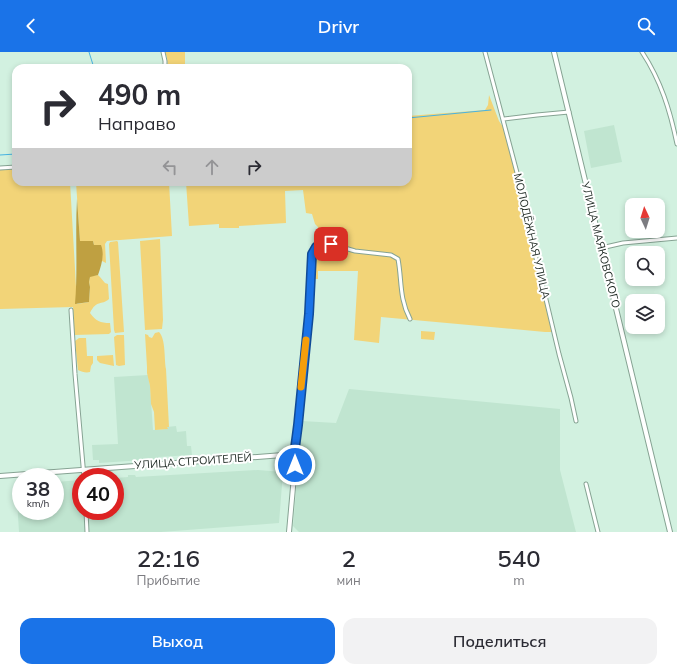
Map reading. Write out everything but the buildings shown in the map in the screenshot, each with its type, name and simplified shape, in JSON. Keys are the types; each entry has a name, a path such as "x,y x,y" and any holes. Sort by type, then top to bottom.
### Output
{"street":[{"path":"163,52 165,64"},
{"name":"МОЛОДЁЖНАЯ УЛИЦА","path":"485,52 504,119 558,354 576,421"},
{"name":"УЛИЦА МАЯКОВСКОГО","path":"554,52 670,532"},
{"path":"642,52 651,66 661,88 677,144"},
{"path":"504,119 569,112"},
{"path":"0,168 12,167"},
{"path":"601,248 623,243 677,238"},
{"path":"289,532 295,465 294,461 290,457 295,448 297,433 309,314 312,254 316,247 331,244 355,251 391,255 398,259 402,295 406,312 410,318"},
{"path":"71,310 84,468"},
{"name":"УЛИЦА СТРОИТЕЛЕЙ","path":"111,468 283,455 290,457"},
{"name":"УЛИЦА СТРОИТЕЛЕЙ","path":"0,476 72,471"},
{"path":"586,484 598,532"},
{"path":"86,520 87,532"}],"shaded area":[{"path":"165,52 185,52 185,64 168,64"},
{"path":"489,95 499,121 503,127 520,189 531,250 543,290 552,332 381,317 379,343 354,340 358,271 318,271 318,279 313,279 314,253 318,227 315,224 312,214 306,213 303,190 285,191 286,223 239,226 239,228 219,228 219,224 189,226 186,186 412,186 412,116 485,110 488,105"},
{"path":"614,125 622,162 591,168 584,131"},
{"path":"12,168 12,186 70,186 77,304 89,302 90,276 98,275 105,283 108,284 109,299 97,304 90,313 98,321 110,323 111,332 109,334 74,335 73,307 0,309 0,169"},
{"path":"76,186 169,186 172,236 107,241 105,244 106,263 102,261 102,249 94,245 93,241 80,242"},
{"path":"77,199 80,241 93,241 94,245 101,245 103,257 98,275 90,277 89,302 75,304 76,225"},
{"path":"160,239 162,329 145,330 140,241"},
{"path":"117,241 124,332 115,333 109,244 110,242"},
{"path":"421,331 435,332 434,340 421,339"},
{"path":"159,332 163,339 169,427 167,427 168,429 155,430 154,412 151,404 150,386 147,373 145,334 152,338 155,333"},
{"path":"117,335 124,335 125,365 119,366 116,365 114,337"},
{"path":"79,338 86,338 87,356 93,356 93,363 90,372 78,370 75,341"},
{"path":"113,355 114,366 100,363 97,360 97,356"},
{"path":"148,375 153,430 167,429 167,427 176,426 177,432 186,431 187,446 191,446 192,455 99,463 99,460 93,460 92,445 118,444 114,377"},
{"path":"349,389 560,409 560,470 576,532 299,532 293,526 302,421 336,423"},
{"path":"258,470 283,472 279,523 161,532 19,532 18,520 64,520 64,481 72,481 72,520 124,520 124,477 128,477 128,475 135,475 136,477"}],"waterway":[{"path":"89,52 93,64"},
{"path":"412,118 491,110"},
{"path":"0,155 12,154"}],"slow traffic":[{"path":"301,387 306,340"}],"route":[{"path":"295,465 292,458 298,425 309,314 312,254 316,247 331,244"}]}
